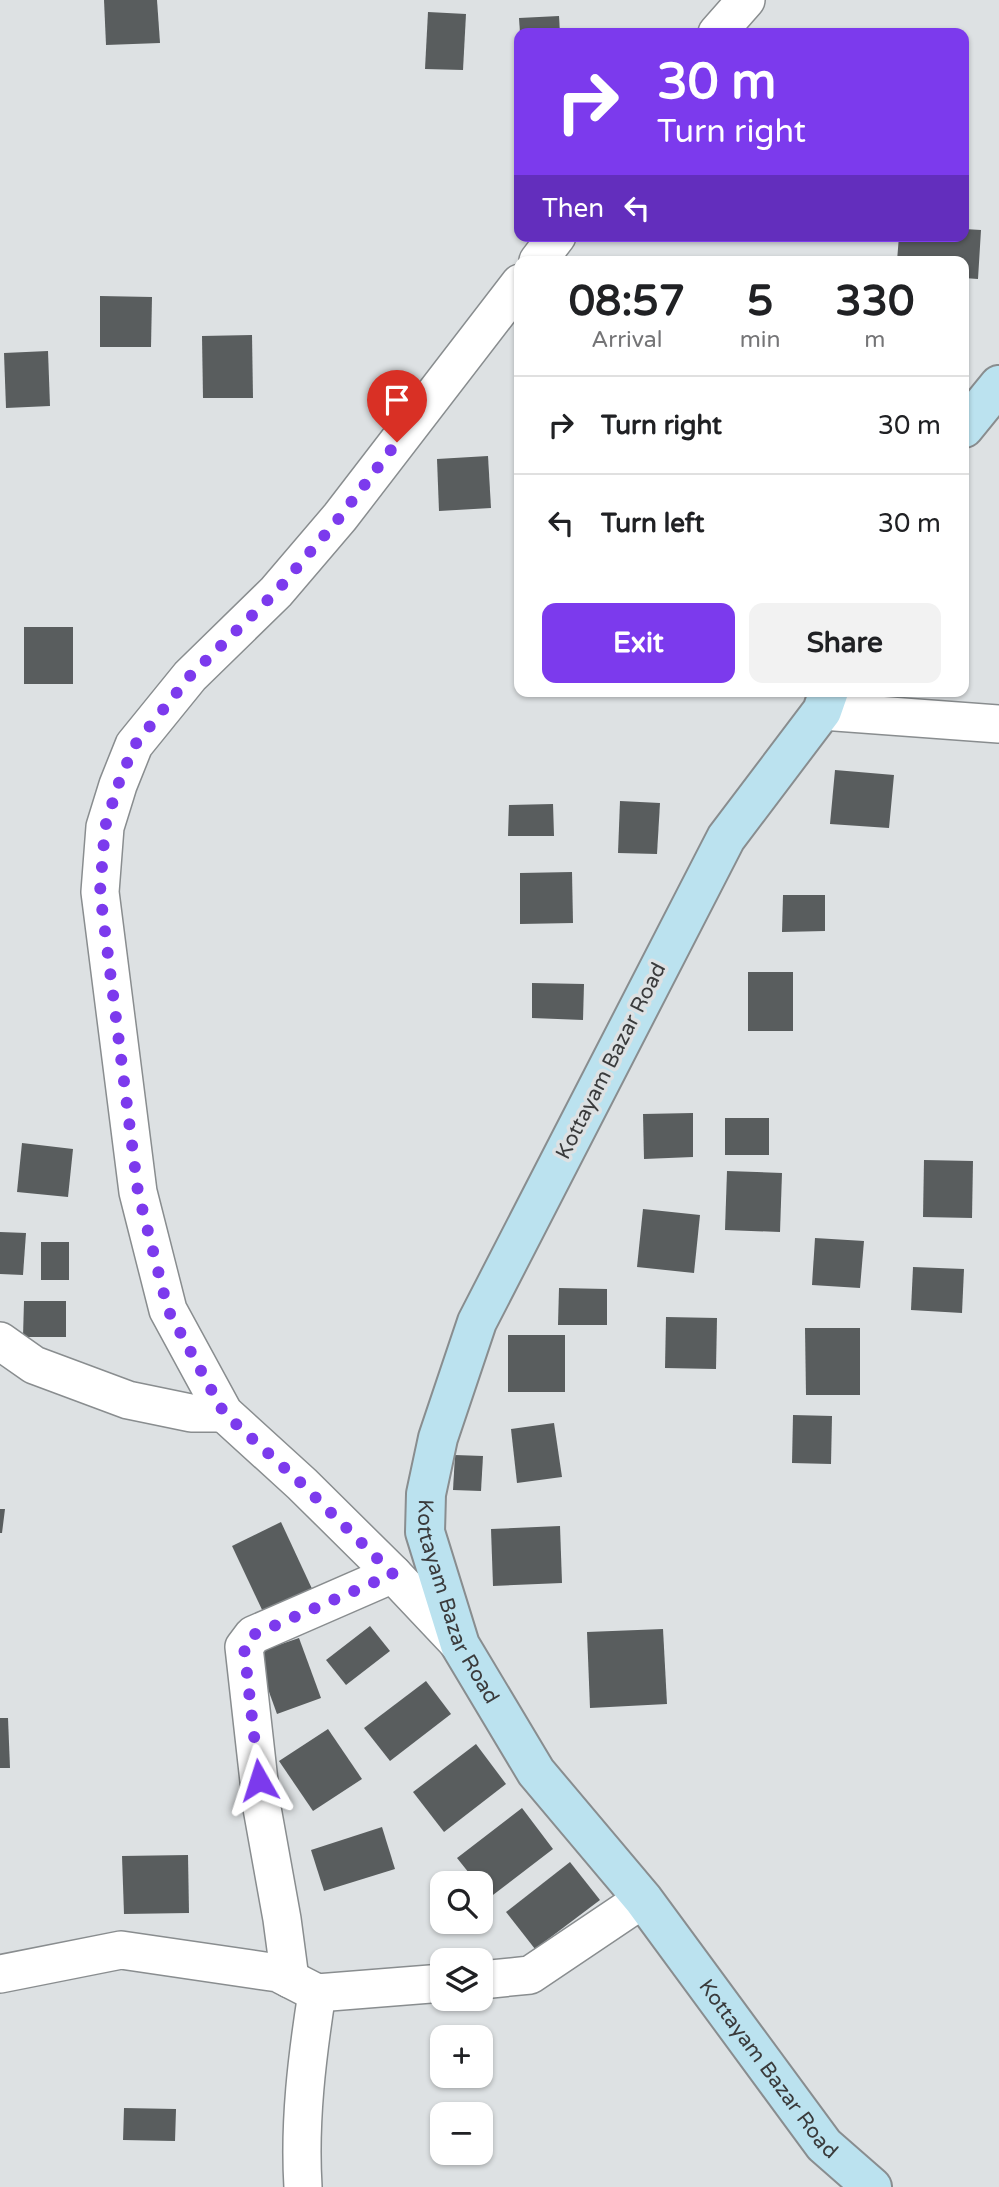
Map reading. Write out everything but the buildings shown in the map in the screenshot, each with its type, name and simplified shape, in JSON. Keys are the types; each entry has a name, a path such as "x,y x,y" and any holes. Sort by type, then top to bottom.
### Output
{"main road":[{"path":"969,422 999,384"},
{"name":"Kottayam Bazar Road","path":"826,701 726,838 477,1322 438,1438 426,1494 425,1532 460,1645 536,1772 643,1899 824,2145 872,2187"}],"street":[{"path":"721,28 746,0"},
{"path":"542,256 553,242"},
{"path":"460,1645 302,1484 224,1413 168,1310 138,1192 100,892 105,827 134,746 190,676 276,592 340,517 514,291"},
{"path":"826,701 999,724"},
{"path":"0,1341 34,1366 128,1400 191,1413 224,1413"},
{"path":"303,2187 301,2154 307,2056 304,1986 282,1919 262,1808 244,1647 253,1635 393,1574"},
{"path":"493,1979 530,1975 643,1899"},
{"path":"0,1974 121,1950 278,1973 304,1986 430,1983"}],"route":[{"path":"259,1780 244,1647 253,1635 393,1574 302,1484 224,1413 168,1310 138,1192 100,892 105,827 134,746 190,676 276,592 340,517 397,442"}]}
